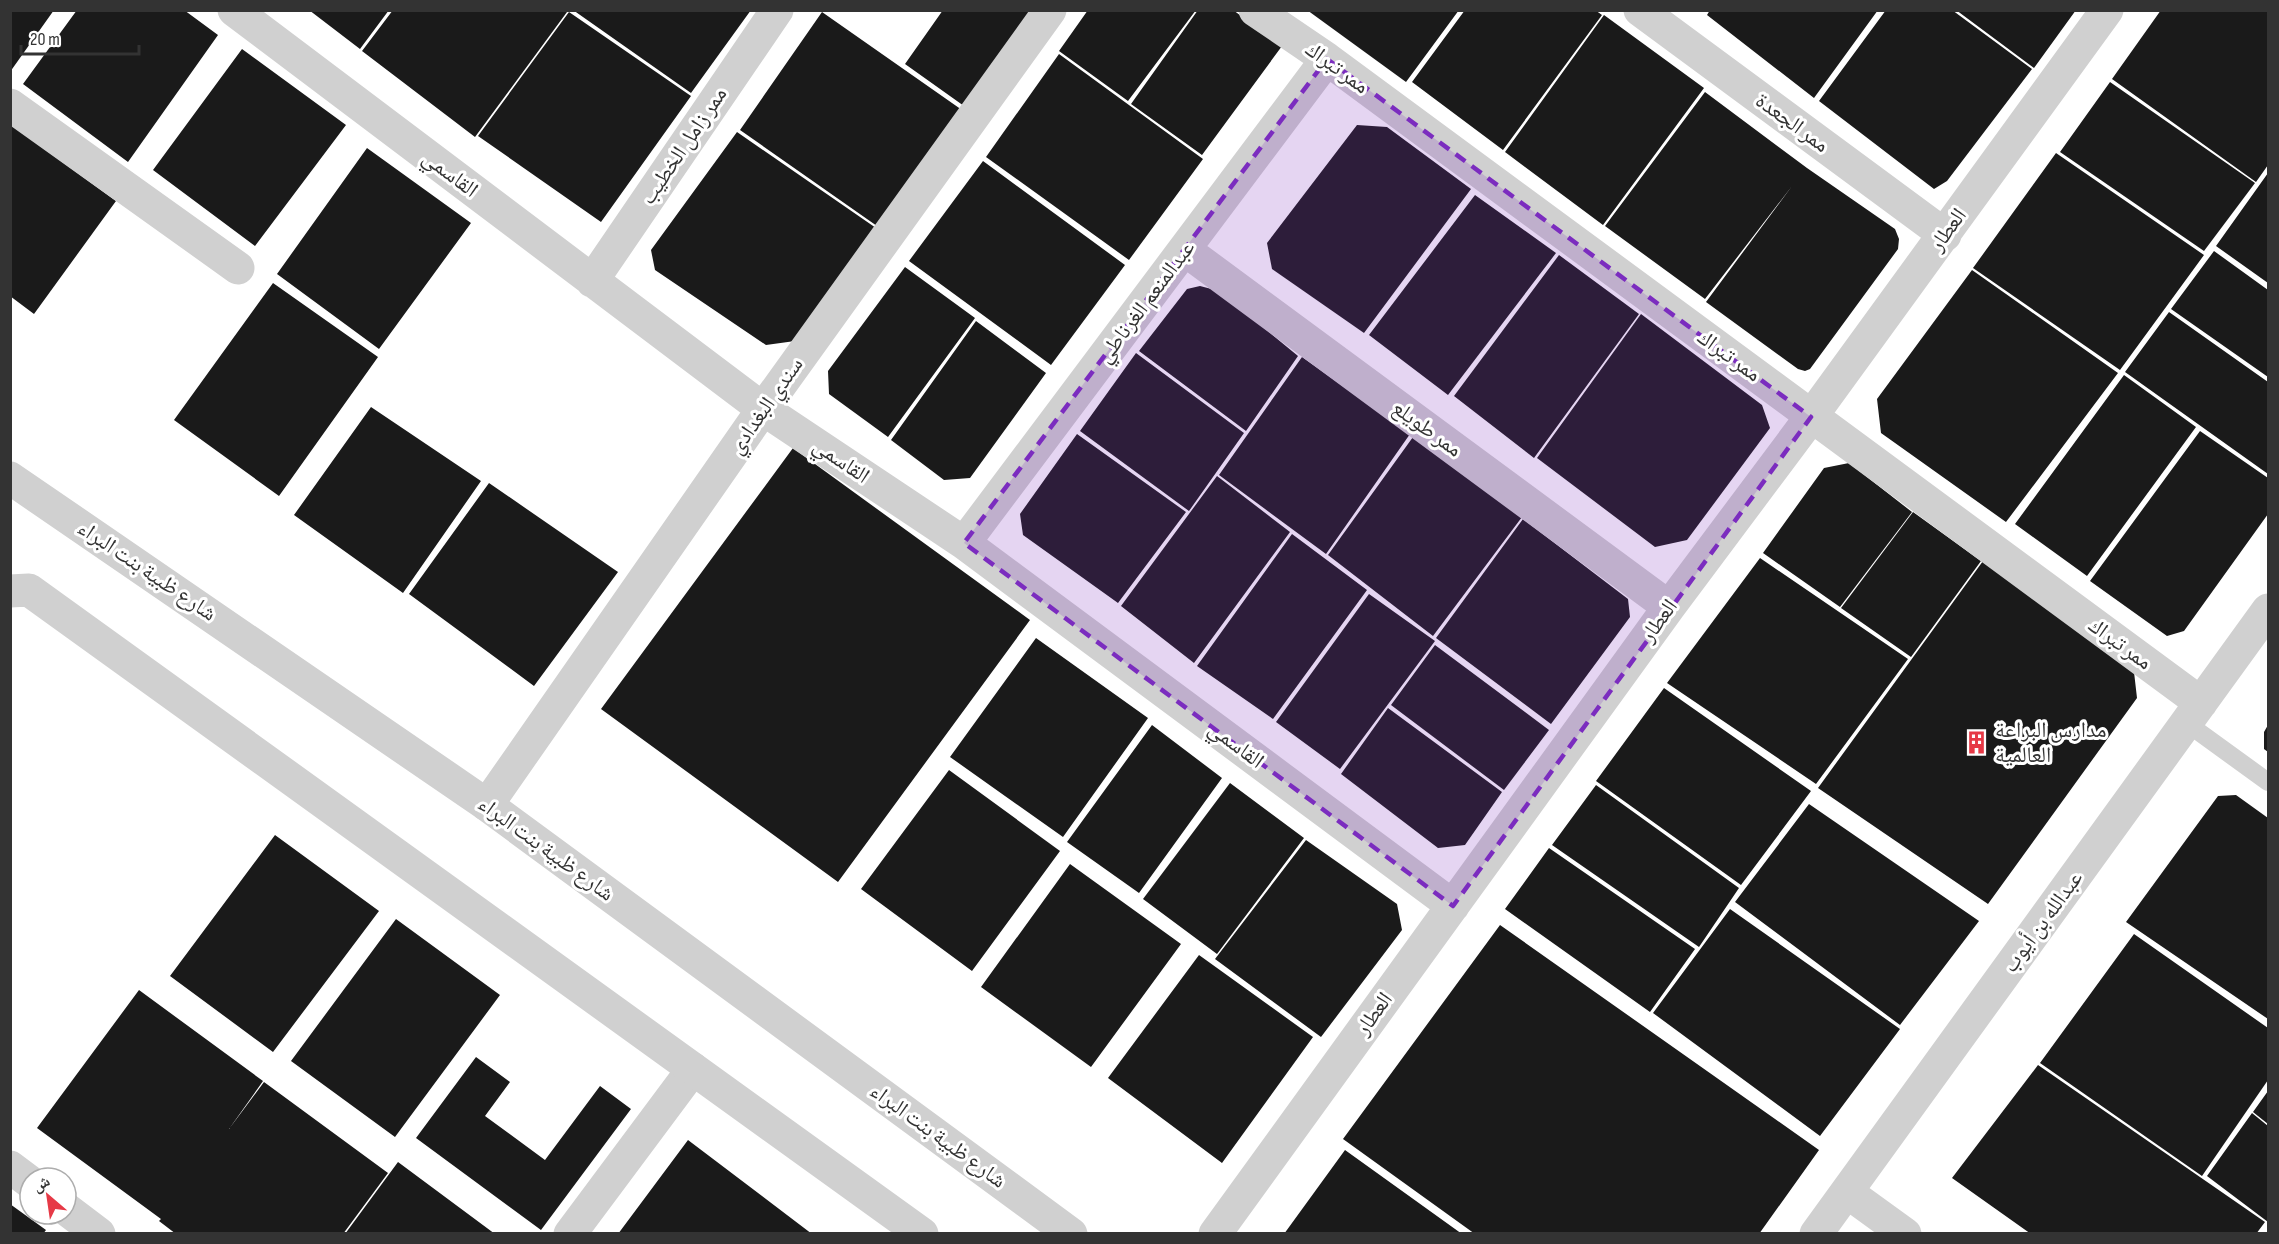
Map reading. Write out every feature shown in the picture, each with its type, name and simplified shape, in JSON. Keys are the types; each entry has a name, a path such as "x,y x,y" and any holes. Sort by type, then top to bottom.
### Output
{"street":[{"name":"القاسمي","path":"234,10 763,410 964,543 1453,906"},
{"name":"ممر زامل الخطيب","path":"592,281 777,10"},
{"name":"سندي البغدادي","path":"487,805 763,410 1050,10"},
{"name":"ممر تبراك","path":"1255,10 1327,59 1811,417 2194,713"},
{"name":"ممر الجعدة","path":"1640,10 1945,235"},
{"name":"العطار","path":"1215,1233 1669,607 1945,235 2107,10"},
{"name":"عبدالمنعم الغرناطي","path":"964,543 1327,59"},
{"path":"10,105 238,268"},
{"name":"ممر طويلع","path":"1185,250 1669,607"},
{"name":"شارع ظبية بنت البراء","path":"10,478 487,805 1071,1233"},
{"path":"20,591 922,1233"},
{"name":"عبدالله بن أيوب","path":"1816,1233 2268,610"},
{"path":"570,1233 693,1069"},
{"path":"1846,1192 1905,1233"},
{"path":"78,1219 94,1232"}],"lane":[{"name":"ممر تبراك","path":"2194,713 2268,782"}],"highlighted area":[{"path":"1327,59 1811,417 1453,906 964,543"}],"building":[{"path":"10,10 54,10 10,72"},
{"path":"77,10 184,10 218,35 128,162 23,84"},
{"path":"309,10 389,10 360,49"},
{"path":"393,10 566,10 567,12 475,137 362,51"},
{"path":"573,10 751,10 691,93"},
{"path":"943,10 1032,10 964,106 905,64"},
{"path":"1088,10 1196,10 1128,101 1059,51"},
{"path":"1198,10 1233,10 1282,46 1202,155 1131,104"},
{"path":"1307,10 1459,10 1406,82"},
{"path":"1465,10 1595,10 1602,15 1503,150 1412,82"},
{"path":"1710,10 1878,10 1814,98 1707,15"},
{"path":"1886,10 1952,10 2032,69 1947,181 1934,189 1819,101"},
{"path":"1956,10 2076,10 2034,68"},
{"path":"2161,10 2268,10 2268,165 2256,182 2112,79"},
{"path":"569,12 691,96 601,222 478,136"},
{"path":"822,12 962,110 877,226 740,130"},
{"path":"1604,15 1704,88 1603,225 1505,152"},
{"path":"242,49 346,125 255,246 153,170"},
{"path":"1059,54 1203,159 1129,260 986,157"},
{"path":"2110,82 2255,183 2204,251 2060,152"},
{"path":"1705,92 1807,168 1895,229 1899,239 1898,249 1810,369 1805,371 1798,369 1706,302 1792,186 1705,299 1605,226"},
{"path":"10,124 116,201 34,314 10,296"},
{"path":"1357,125 1387,127 1471,189 1364,333 1272,269 1267,243"},
{"path":"737,132 876,228 795,341 766,345 655,270 651,250"},
{"path":"367,148 471,223 379,349 277,274"},
{"path":"2056,153 2204,255 2120,370 1973,268"},
{"path":"983,161 1125,265 1051,365 909,261"},
{"path":"2268,173 2268,283 2216,246"},
{"path":"1475,195 1556,253 1448,395 1369,335"},
{"path":"2214,251 2268,290 2268,377 2171,309"},
{"path":"1559,255 1639,314 1534,458 1454,396"},
{"path":"905,267 975,318 888,437 829,394 828,371"},
{"path":"1972,270 2118,373 2006,522 1881,433 1877,399"},
{"path":"273,283 378,357 279,496 174,420"},
{"path":"1200,286 1219,291 1298,356 1246,431 1139,351 1187,289"},
{"path":"2169,312 2268,382 2268,474 2125,372"},
{"path":"1641,314 1762,405 1770,428 1687,540 1655,547 1537,458"},
{"path":"976,321 1046,373 970,478 944,480 891,440"},
{"path":"1136,353 1244,433 1189,511 1080,431"},
{"path":"1302,357 1410,434 1326,554 1219,475"},
{"path":"2124,375 2196,427 2087,576 2015,524"},
{"path":"371,407 481,481 403,593 294,515"},
{"path":"2200,431 2268,478 2268,514 2184,631 2167,636 2090,581"},
{"path":"1077,434 1186,512 1118,603 1023,535 1020,514"},
{"path":"1413,437 1522,517 1433,636 1328,555"},
{"path":"793,448 1030,620 838,882 601,709"},
{"path":"1849,463 1912,512 1840,607 1763,553 1824,468"},
{"path":"1217,476 1290,532 1194,663 1121,606"},
{"path":"489,483 618,572 534,686 409,594"},
{"path":"1913,512 1981,561 1911,657 1841,608"},
{"path":"1523,519 1628,599 1630,617 1551,724 1436,638"},
{"path":"1292,534 1367,590 1273,719 1197,666"},
{"path":"1760,558 1908,659 1816,784 1667,683"},
{"name":"مدارس البراعة العالمية","path":"1983,561 2134,672 2137,698 1988,904 1818,788"},
{"path":"1369,594 1435,641 1340,769 1276,722"},
{"path":"1036,638 1148,718 1063,837 950,757"},
{"path":"1435,645 1549,730 1504,790 1391,705"},
{"path":"1664,688 1811,791 1741,885 1596,781"},
{"path":"1388,708 1502,792 1465,845 1438,848 1341,774"},
{"path":"1152,725 1222,778 1139,893 1067,842"},
{"path":"2268,725 2268,752 2264,749 2264,732"},
{"path":"949,770 1060,851 972,971 861,889"},
{"path":"1230,783 1304,838 1217,954 1143,899"},
{"path":"1596,785 1739,888 1699,947 1552,845"},
{"path":"2236,795 2268,818 2268,1019 2126,922 2218,796"},
{"path":"1809,804 1979,921 1900,1025 1735,902"},
{"path":"275,835 379,911 273,1052 170,976"},
{"path":"1306,840 1397,904 1402,930 1321,1037 1215,959"},
{"path":"1549,848 1695,949 1650,1012 1505,909"},
{"path":"1070,864 1181,944 1091,1067 981,987"},
{"path":"1730,909 1900,1029 1820,1136 1653,1013"},
{"path":"396,919 500,995 395,1137 291,1061"},
{"path":"1500,925 1819,1150 1759,1234 1475,1234 1343,1139"},
{"path":"2134,934 2268,1028 2268,1080 2202,1176 2040,1063"},
{"path":"1199,955 1313,1037 1222,1163 1108,1078"},
{"path":"139,990 263,1081 229,1129 264,1082 388,1173 343,1234 176,1234 159,1221 161,1219 37,1128"},
{"path":"476,1057 510,1082 485,1116 545,1160 600,1086 631,1109 541,1230 416,1138"},
{"path":"2038,1065 2265,1222 2256,1234 2031,1234 1952,1178"},
{"path":"2268,1091 2268,1124 2253,1112"},
{"path":"2252,1113 2268,1126 2268,1222 2207,1176"},
{"path":"688,1140 812,1234 618,1234"},
{"path":"1345,1150 1462,1234 1284,1234"},
{"path":"398,1162 495,1234 345,1234"},
{"path":"10,1204 18,1210 18,1226 40,1226 46,1230 43,1234 10,1234"}],"place":[{"name":"مدارس البراعة العالمية","path":"1977,743"}]}
